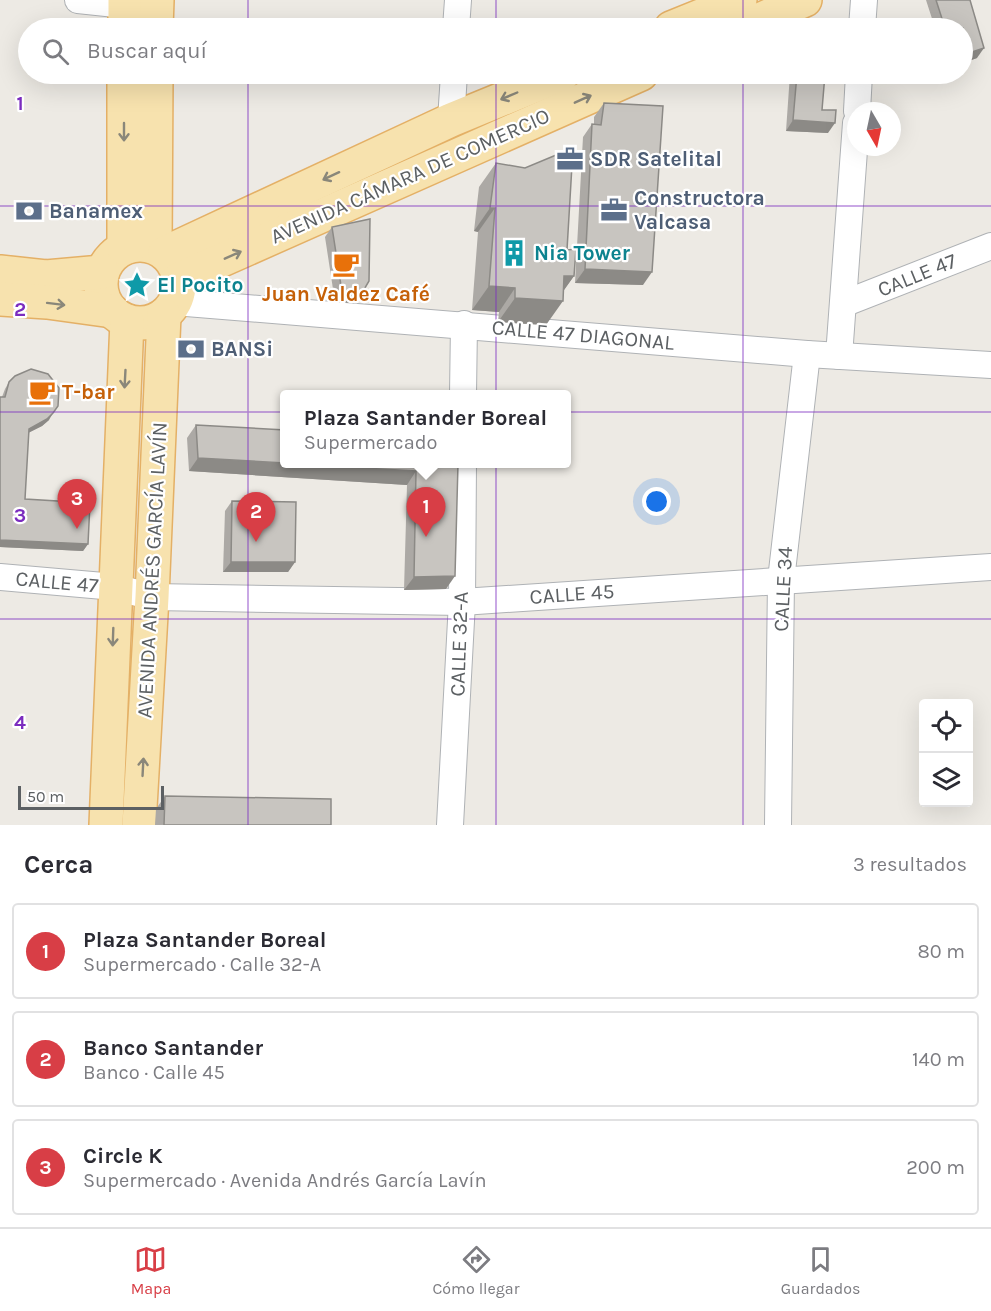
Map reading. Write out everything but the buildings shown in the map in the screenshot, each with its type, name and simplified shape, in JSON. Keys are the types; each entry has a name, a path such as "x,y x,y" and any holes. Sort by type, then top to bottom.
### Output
{"main road":[{"path":"156,18 157,0"},
{"path":"696,18 740,0"},
{"path":"764,18 805,0"},
{"name":"AVENIDA ANDRÉS GARCÍA LAVÍN","path":"126,84 160,274"},
{"name":"AVENIDA ANDRÉS GARCÍA LAVÍN","path":"139,825 152,597 160,274 156,84"},
{"name":"AVENIDA CÁMARA DE COMERCIO","path":"160,274 452,120 539,84"},
{"name":"AVENIDA CÁMARA DE COMERCIO","path":"160,274 616,84"},
{"path":"0,299 47,302 119,316 140,323 153,321 160,274 114,254 102,272 102,293 119,316"},
{"path":"0,272 46,277 102,272"},
{"name":"AVENIDA ANDRÉS GARCÍA LAVÍN","path":"106,825 115,586 119,316"}],"street":[{"path":"78,0 125,11"},
{"path":"457,18 458,0"},
{"path":"863,18 864,0"},
{"path":"452,120 454,84"},
{"path":"857,102 858,84"},
{"path":"839,356 854,156"},
{"name":"CALLE 47","path":"843,304 991,246"},
{"name":"CALLE 47 DIAGONAL","path":"160,274 464,324 807,354 991,365"},
{"path":"463,390 464,324"},
{"name":"CALLE 34","path":"778,825 781,580 807,354"},
{"name":"CALLE 32-A","path":"450,825 462,602 463,468"},
{"name":"CALLE 45","path":"152,597 462,602 991,567"},
{"name":"CALLE 47","path":"0,577 115,586 152,597"}],"place":[{"name":"SDR Satelital","path":"570,159"},
{"name":"Constructora Valcasa","path":"614,210"},
{"name":"Banamex","path":"29,211"},
{"name":"Nia Tower","path":"514,253"},
{"name":"Juan Valdez Café","path":"346,264"},
{"name":"El Pocito","path":"137,285"},
{"name":"BANSi","path":"191,349"},
{"name":"T-bar","path":"42,392"},
{"name":"Circle K","path":"77,529"},
{"name":"Plaza Santander Boreal","path":"426,537"},
{"name":"Banco Santander","path":"256,542"}]}
